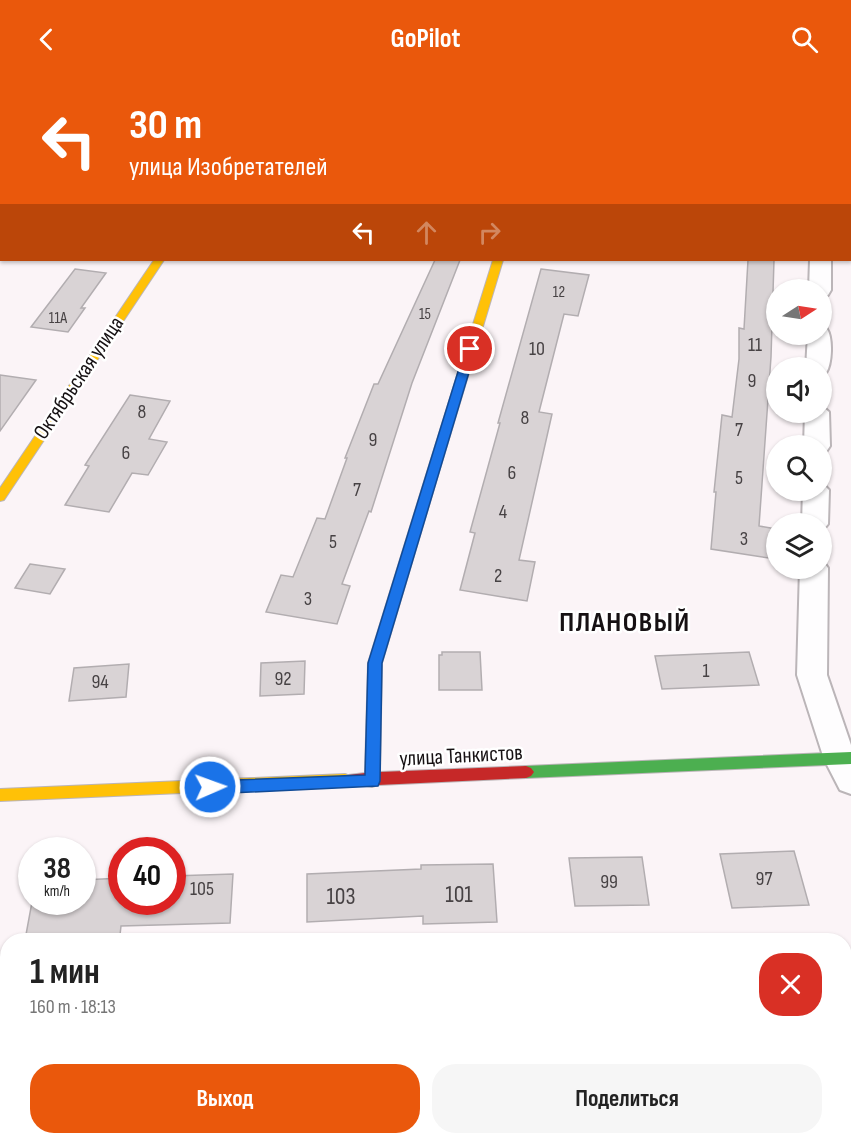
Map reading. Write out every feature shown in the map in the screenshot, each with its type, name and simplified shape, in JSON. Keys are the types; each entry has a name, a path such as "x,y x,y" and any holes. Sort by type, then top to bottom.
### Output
{"street":[{"name":"Октябрьская улица","path":"0,497 158,261"},
{"path":"372,781 375,663 498,261"},
{"path":"820,261 820,279"},
{"path":"814,579 812,675 847,766"},
{"name":"улица Танкистов","path":"0,795 847,766"}],"building":[{"path":"435,261 460,261 412,383 371,512 369,511 342,584 350,586 337,624 266,612 281,575 293,577 317,518 325,519 347,458 345,458 374,384 378,384"},
{"path":"748,261 774,261 773,279 766,279 766,345 771,345 771,357 766,357 766,423 759,526 766,527 766,558 711,549 722,415 732,417 739,359 739,328 744,329"},
{"path":"75,269 106,273 81,308 85,308 68,332 31,327"},
{"path":"541,269 589,275 578,316 564,314 539,412 552,414 519,560 535,562 527,601 460,590 475,533 470,532"},
{"path":"0,375 36,380 0,431"},
{"path":"130,395 170,401 149,439 167,442 148,475 132,473 109,512 65,505 89,466 85,465"},
{"path":"30,564 65,569 50,594 15,588"},
{"path":"442,652 480,652 482,690 439,690 439,655 442,655"},
{"path":"749,652 759,685 662,689 655,656"},
{"path":"305,661 304,694 260,696 261,663"},
{"path":"129,664 126,697 69,701 74,668"},
{"path":"794,851 809,905 732,908 720,854"},
{"path":"642,857 649,905 575,906 569,858"},
{"path":"493,864 497,922 423,924 423,916 307,922 307,874 421,869 421,865"},
{"path":"233,874 230,923 121,926 120,933 26,933 30,915 96,915 96,879 108,879 108,915 186,915 186,876"}],"traffic: fast":[{"path":"526,772 851,758"}],"traffic: slow":[{"path":"0,497 158,261"},
{"path":"433,472 498,261"},
{"path":"0,795 345,780"}],"traffic: jam":[{"path":"372,781 375,663 433,472"},
{"path":"345,780 526,772"}],"district":[{"name":"ПЛАНОВЫЙ","path":"625,622"}],"route":[{"path":"210,787 372,781 375,663 470,349"}]}
